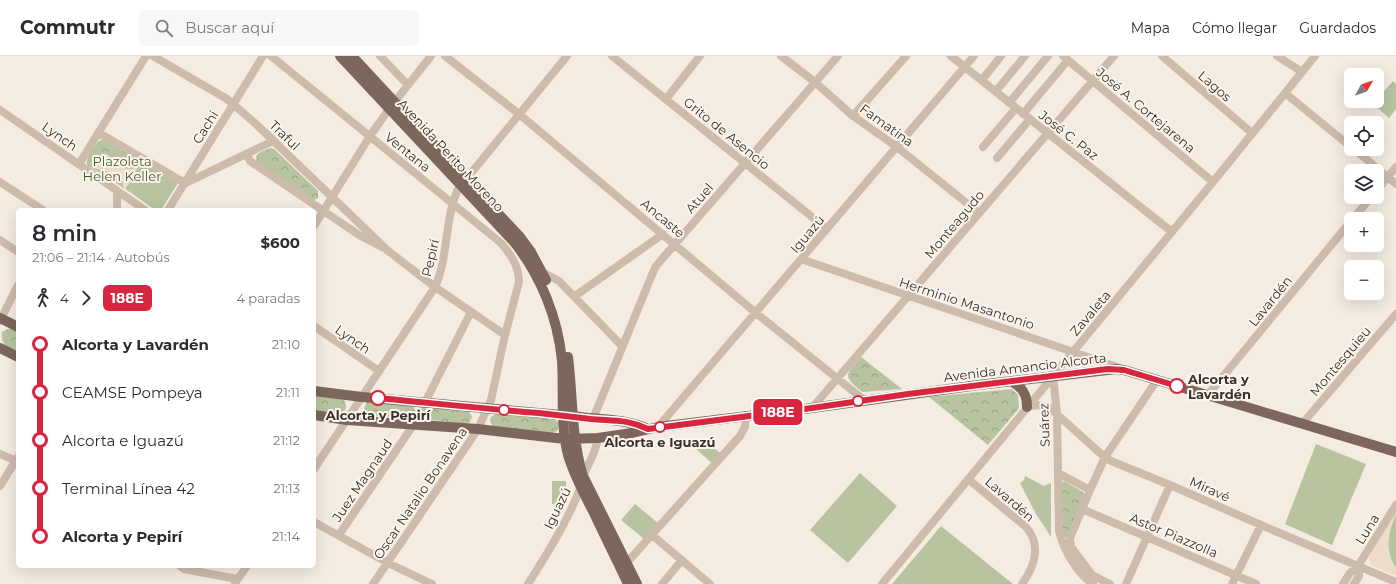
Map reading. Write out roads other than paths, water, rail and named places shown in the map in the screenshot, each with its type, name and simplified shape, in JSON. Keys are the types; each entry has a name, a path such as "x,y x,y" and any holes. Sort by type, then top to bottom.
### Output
{"main road":[{"name":"Avenida Perito Moreno","path":"340,56 392,105 464,181 540,274 552,293 564,333 568,359 567,415 570,439"},
{"name":"Avenida Perito Moreno","path":"352,56 392,105"},
{"path":"0,319 16,326"},
{"path":"0,348 16,356"},
{"name":"Avenida Amancio Alcorta","path":"316,415 347,420 414,424 570,439 598,438 653,428 1108,369 1124,370 1396,452"},
{"path":"1011,381 1022,389 1025,394 1026,407"},
{"name":"Avenida Amancio Alcorta","path":"316,390 362,397 567,415 593,419 614,419 653,428"},
{"path":"593,419 597,426 598,438"},
{"path":"570,439 584,476 624,566 628,584"},
{"path":"570,439 571,464 581,487 624,566 637,584"}],"street":[{"path":"79,164 146,56"},
{"name":"Traful","path":"153,56 233,104 332,196 387,250 435,287 505,335"},
{"name":"Cachi","path":"169,208 263,56"},
{"name":"Ventana","path":"271,56 501,243 513,258 519,275"},
{"path":"380,56 408,85"},
{"path":"316,223 370,136 392,105 431,56"},
{"name":"Ancaste","path":"445,56 519,114 756,313 864,400"},
{"name":"Pepirí","path":"316,466 435,287 442,268 453,203 455,196 464,181 567,56"},
{"name":"Grito de Asencio","path":"612,56 744,164 827,229"},
{"path":"666,99 700,56"},
{"name":"Famatina","path":"781,56 815,82 853,116 897,147 979,213"},
{"name":"Atuel","path":"593,419 651,276 661,261 838,56"},
{"path":"853,116 906,56"},
{"name":"José C. Paz","path":"951,56 1172,232"},
{"name":"Iguazú","path":"653,428 756,313 974,56"},
{"path":"982,80 1001,56"},
{"path":"996,91 1024,56"},
{"path":"1010,103 1048,56"},
{"name":"Monteagudo","path":"812,408 1114,56"},
{"name":"Lagos","path":"1162,56 1252,133"},
{"path":"1277,56 1302,72"},
{"name":"Zavaleta","path":"882,584 1315,56"},
{"path":"997,158 1066,58"},
{"name":"José A. Cortejarena","path":"1066,58 1213,182"},
{"path":"1285,93 1344,141"},
{"path":"983,147 1016,108"},
{"name":"Lynch","path":"0,110 142,208"},
{"path":"99,133 184,184 273,141"},
{"name":"Traful","path":"247,154 250,161 324,210 358,235 387,250"},
{"path":"1362,156 1396,184"},
{"path":"1384,182 1396,167"},
{"path":"0,182 41,208"},
{"path":"117,191 117,208"},
{"path":"1359,212 1365,204"},
{"name":"Lavardén","path":"1208,396 1344,231"},
{"path":"575,296 663,234"},
{"path":"0,240 16,251"},
{"name":"Herminio Masantonio","path":"802,259 908,297 1124,370"},
{"path":"540,274 559,281 622,346"},
{"name":"Oscar Natalio Bonavena","path":"373,584 478,430 488,409 519,282 519,275"},
{"path":"0,319 16,289"},
{"path":"0,299 8,305"},
{"name":"Juez Magnaud","path":"339,535 414,424 471,312"},
{"name":"Montesquieu","path":"1302,424 1396,314"},
{"name":"Lynch","path":"316,327 379,371"},
{"name":"Suárez","path":"1053,376 1056,414 1059,531 1061,540 1066,550 1084,576 1093,584"},
{"path":"1110,584 1092,575 1070,544 1071,534 1105,457 1157,380"},
{"name":"Miravé","path":"1026,407 1043,405 1050,408 1111,461 1396,582"},
{"path":"624,566 740,436 745,427 746,416"},
{"name":"Iguazú","path":"528,584 561,530 581,487 584,476 596,449 598,438"},
{"path":"0,454 16,459"},
{"path":"0,486 16,461"},
{"path":"1058,473 1090,490"},
{"name":"Lavardén","path":"968,479 1022,522 1031,533 1036,551 1035,558 1031,570 1022,584"},
{"path":"1126,584 1170,485"},
{"name":"Luna","path":"1343,584 1350,573 1358,566 1396,505"},
{"name":"Astor Piazzolla","path":"1082,509 1256,584"},
{"path":"316,523 388,563 432,584"},
{"path":"1232,584 1260,525"},
{"path":"652,535 710,584"},
{"path":"662,584 682,560"},
{"name":"Luna","path":"1354,584 1359,576 1358,566"},
{"path":"183,568 236,582 246,568"}],"place":[{"name":"Alcorta y Lavardén","path":"1177,386"},
{"name":"Alcorta y Pepirí","path":"378,398"},
{"name":"Alcorta e Iguazú","path":"660,427"}],"park label":[{"name":"Plazoleta Helen Keller","path":"122,168"}]}
